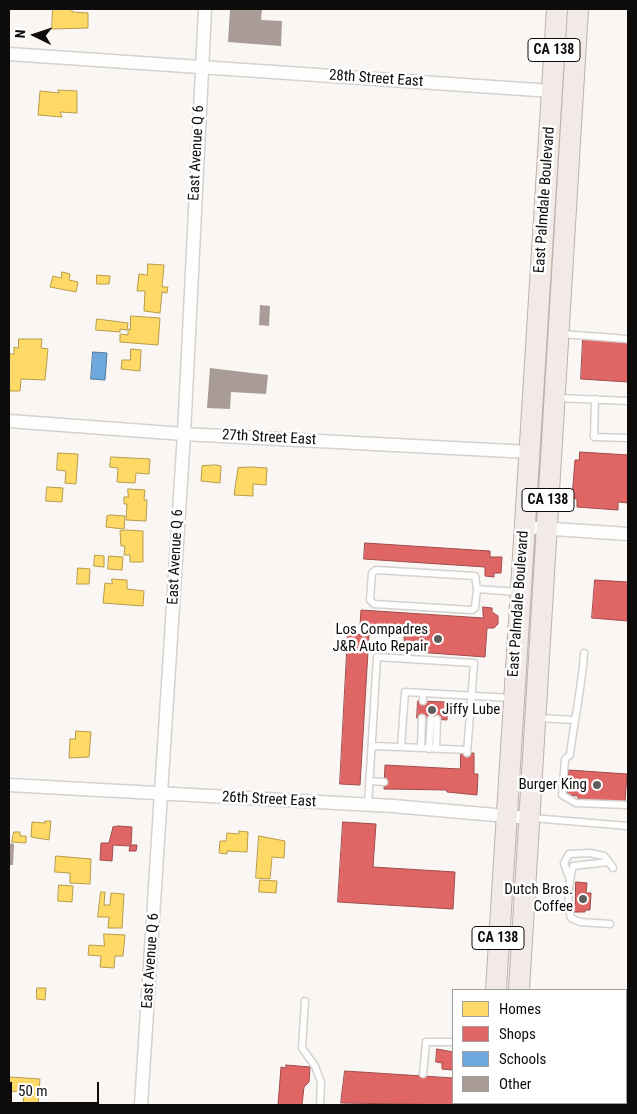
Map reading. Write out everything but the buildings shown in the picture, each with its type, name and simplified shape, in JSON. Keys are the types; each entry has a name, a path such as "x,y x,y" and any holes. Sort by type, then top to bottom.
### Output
{"highway":[{"name":"East Palmdale Boulevard","path":"496,989 557,9"},
{"name":"East Palmdale Boulevard","path":"519,989 578,9"}],"street":[{"name":"East Avenue Q 6","path":"141,1105 184,434 205,9"},
{"name":"28th Street East","path":"9,54 552,91"},
{"name":"27th Street East","path":"9,421 184,434 529,452"},
{"path":"524,527 628,534"},
{"name":"26th Street East","path":"9,785 368,805 529,818"}],"lane":[{"path":"559,334 628,339"},
{"path":"555,398 628,401"},
{"path":"595,399 594,437 628,438"},
{"path":"376,570 475,576 477,589 475,608 472,610 374,604 370,600 372,573 376,570"},
{"path":"477,589 520,592"},
{"path":"584,653 582,686 574,720 570,755 565,759 561,787 562,795 567,800 576,803 628,805"},
{"path":"368,805 377,657 474,664 467,751 372,746"},
{"path":"401,747 405,692 513,698"},
{"path":"423,693 423,701"},
{"path":"435,694 435,702"},
{"path":"421,748 422,718"},
{"path":"536,718 574,720"},
{"path":"432,749 434,719"},
{"path":"369,781 384,782"},
{"path":"529,818 628,826"},
{"path":"570,880 564,863 569,854 590,853 604,856 611,865 572,866 569,910 571,918 580,922 610,924"},
{"path":"305,1001 302,1048 315,1066 320,1082 320,1105"},
{"path":"423,1074 426,1042 452,1042"}],"place":[{"name":"Los Compadres J&R Auto Repair","path":"438,639"},
{"name":"Jiffy Lube","path":"432,710"},
{"name":"Burger King","path":"597,785"},
{"name":"Dutch Bros. Coffee","path":"583,899"}]}
